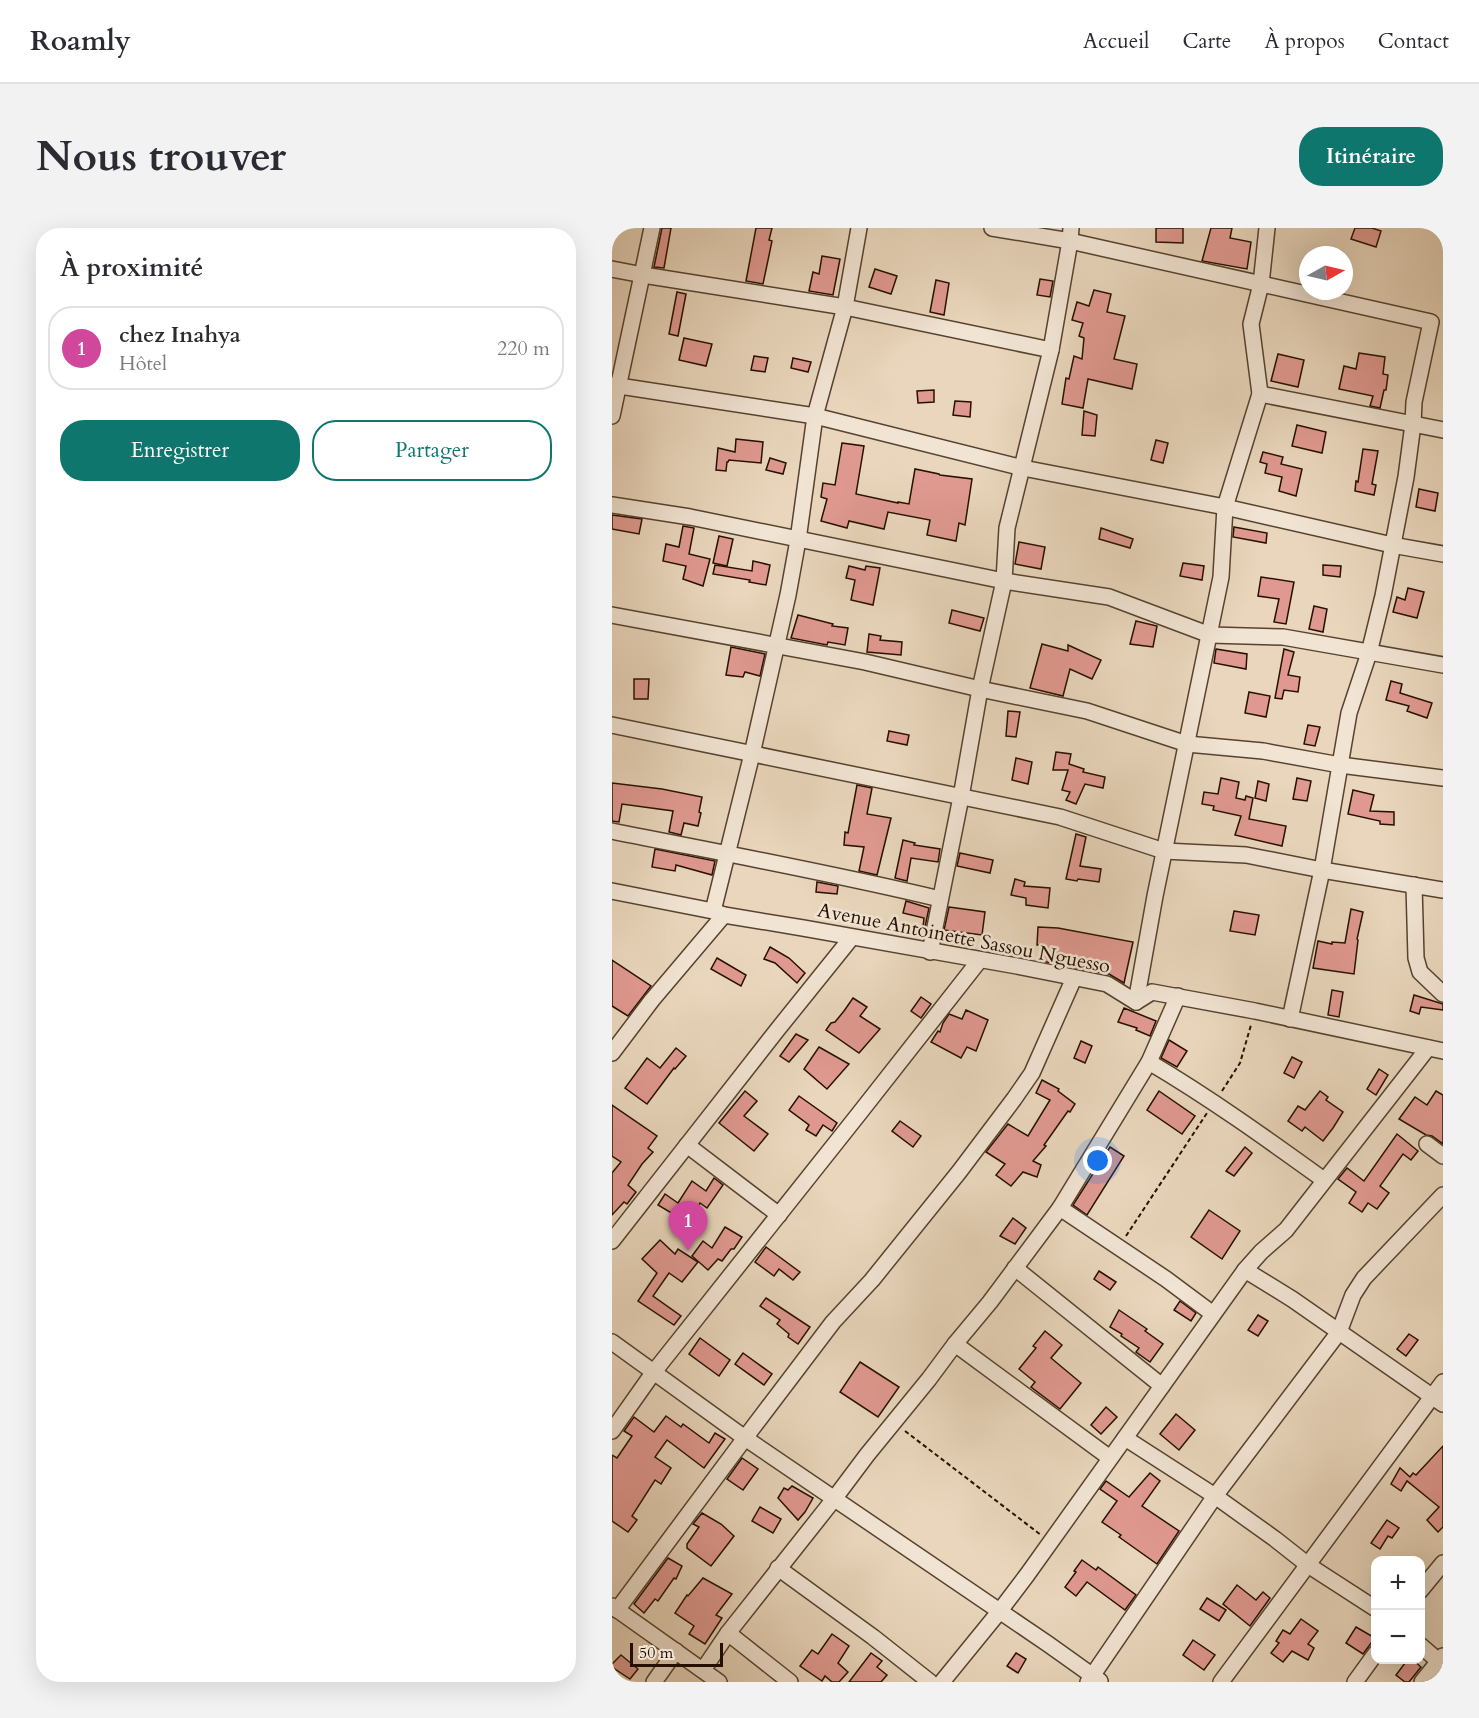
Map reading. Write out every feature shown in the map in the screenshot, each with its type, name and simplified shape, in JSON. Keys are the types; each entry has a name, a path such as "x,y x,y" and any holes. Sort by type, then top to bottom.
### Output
{"street":[{"path":"612,416 615,386 643,275 652,228"},
{"path":"612,1053 718,913 727,855 788,595 815,416 844,307 859,228"},
{"path":"992,228 1071,234 1261,284 1431,322 1414,402 1406,477 1383,596 1369,653 1349,712 1322,870 1290,1019"},
{"path":"1136,1002 1164,851 1221,577 1225,507 1260,394 1251,324 1261,284 1267,228"},
{"path":"930,952 980,689 1004,581 1007,528 1051,350 1071,234"},
{"path":"612,269 844,307 1051,350"},
{"path":"615,386 815,416 1023,468 1225,507 1392,545 1443,554"},
{"path":"1260,394 1443,430"},
{"path":"612,505 690,517 1004,581 1109,597 1210,635 1283,637 1443,664"},
{"path":"612,615 775,647 866,662 1087,711 1187,744 1263,751 1340,765 1443,778"},
{"path":"612,725 1060,817 1164,851 1246,855 1443,890"},
{"path":"612,831 857,879 940,899"},
{"path":"1414,885 1416,958 1420,972 1443,994"},
{"name":"Avenue Antoinette Sassou Nguesso","path":"612,891 718,913 1107,984 1136,1002"},
{"path":"612,1241 852,938"},
{"path":"612,1431 653,1373 979,960"},
{"path":"719,1682 615,1608 833,1322 872,1280 1014,1099 1032,1073 1074,978"},
{"path":"942,1682 999,1612 1245,1270 1286,1230 1324,1180 1435,1050 1178,996 1152,992 1136,1002"},
{"path":"703,1670 778,1568 990,1302 1060,1208 1149,1062 1178,996"},
{"path":"1149,1062 1268,1139 1324,1180"},
{"path":"1427,1144 1443,1156"},
{"path":"687,1145 778,1215"},
{"path":"612,1342 745,1438 1048,1644 1094,1680 1215,1496 1339,1332 1353,1296 1364,1278 1443,1195"},
{"path":"1060,1208 1166,1279 1213,1314"},
{"path":"1015,1268 1162,1386"},
{"path":"1245,1270 1292,1299 1438,1400"},
{"path":"955,1344 1110,1458"},
{"path":"1221,1682 1308,1565 1438,1400 1443,1382"},
{"path":"1125,1438 1215,1496 1308,1565 1371,1606"},
{"path":"1425,1586 1443,1563"},
{"path":"778,1568 873,1637 930,1682"},
{"path":"728,1633 790,1682"},
{"path":"1422,1682 1442,1661 1425,1649"},
{"path":"654,1682 676,1651"},
{"path":"1355,1682 1371,1660"}],"path":[{"path":"1119,1247 1240,1064 1255,1011"},
{"path":"893,1422 1050,1542"}],"building":[{"path":"662,228 671,228 664,268 654,267"},
{"path":"756,228 772,228 769,240 772,241 763,284 746,281"},
{"path":"1156,228 1183,228 1183,243 1156,242"},
{"path":"1211,228 1232,228 1230,238 1251,242 1247,269 1202,261"},
{"path":"1355,228 1372,228 1381,231 1376,247 1351,239"},
{"path":"822,256 840,259 833,295 809,291 813,272 819,274"},
{"path":"875,269 897,276 891,294 869,287"},
{"path":"1040,279 1053,281 1050,297 1037,295"},
{"path":"936,280 949,283 944,315 930,312"},
{"path":"1094,290 1111,294 1107,312 1125,316 1114,359 1137,364 1132,389 1088,379 1083,408 1062,404 1066,378 1069,379 1074,356 1082,359 1084,338 1079,336 1083,323 1072,320 1077,302 1089,306"},
{"path":"677,292 686,294 678,336 669,334"},
{"path":"684,338 712,344 706,366 679,360"},
{"path":"1359,353 1385,357 1383,374 1388,375 1380,408 1370,406 1373,396 1339,389 1344,366 1356,369"},
{"path":"1278,354 1304,360 1298,387 1271,381"},
{"path":"754,356 768,358 765,372 751,370"},
{"path":"793,358 811,362 808,372 791,368"},
{"path":"934,390 934,402 918,403 917,391"},
{"path":"955,401 971,402 970,417 953,415"},
{"path":"1084,411 1097,415 1095,436 1082,435"},
{"path":"1297,425 1326,432 1322,453 1292,446"},
{"path":"736,439 763,442 761,463 729,460 726,471 716,470 718,448 735,452"},
{"path":"1156,440 1168,443 1163,463 1151,460"},
{"path":"842,443 864,446 856,494 909,504 915,469 972,479 965,525 959,523 956,541 927,535 930,520 888,512 884,529 849,521 847,528 821,521 827,499 821,497 823,483 835,485"},
{"path":"1363,449 1378,451 1372,484 1376,485 1374,495 1355,491"},
{"path":"1263,452 1283,457 1281,464 1302,469 1296,496 1279,491 1282,477 1265,473 1267,464 1260,462"},
{"path":"770,458 786,463 783,474 766,470"},
{"path":"1419,489 1438,493 1435,511 1416,507"},
{"path":"612,515 642,519 639,534 612,529"},
{"path":"683,526 694,528 689,554 710,559 703,586 683,579 686,566 663,561 666,544 679,547"},
{"path":"1234,527 1267,533 1266,543 1233,537"},
{"path":"1101,528 1133,539 1130,548 1099,539"},
{"path":"719,536 733,539 727,566 713,563"},
{"path":"1019,542 1045,547 1041,569 1015,564"},
{"path":"753,561 770,565 766,585 713,574 715,565 752,571"},
{"path":"1183,563 1204,566 1202,580 1180,576"},
{"path":"1323,565 1341,566 1340,577 1323,575"},
{"path":"849,566 865,570 866,566 880,568 873,605 851,600 855,580 846,578"},
{"path":"1261,577 1294,582 1286,624 1274,622 1279,599 1258,596"},
{"path":"1408,588 1424,592 1417,618 1393,612 1397,597 1405,600"},
{"path":"1314,606 1327,609 1323,632 1309,629"},
{"path":"952,610 984,618 980,631 949,623"},
{"path":"798,615 833,624 832,626 848,628 845,645 828,642 827,645 791,638"},
{"path":"1136,621 1157,626 1153,647 1130,644"},
{"path":"869,634 881,636 880,640 902,642 901,655 867,652"},
{"path":"1042,644 1068,651 1068,645 1101,660 1092,679 1070,669 1063,696 1030,688"},
{"path":"731,647 765,654 760,676 745,672 743,677 726,675"},
{"path":"1216,649 1247,654 1246,669 1214,663"},
{"path":"1284,649 1294,652 1288,675 1300,677 1298,692 1284,690 1282,699 1275,698"},
{"path":"634,679 649,679 648,699 634,699"},
{"path":"1391,681 1402,684 1400,693 1432,703 1427,718 1407,711 1409,706 1386,700"},
{"path":"1249,692 1270,696 1266,717 1245,713"},
{"path":"1008,711 1020,712 1016,737 1006,736"},
{"path":"1308,725 1320,727 1315,746 1304,744"},
{"path":"889,731 909,735 907,745 887,741"},
{"path":"1056,752 1071,754 1069,764 1084,769 1083,772 1105,777 1103,788 1085,784 1076,804 1066,800 1070,792 1062,790 1068,770 1053,770"},
{"path":"1016,758 1032,762 1028,784 1012,780"},
{"path":"1221,778 1239,782 1236,798 1245,800 1246,796 1253,798 1249,819 1286,826 1282,846 1235,835 1241,816 1213,810 1214,806 1202,804 1204,792 1218,794"},
{"path":"1297,778 1311,781 1307,801 1293,799"},
{"path":"1258,781 1269,784 1266,801 1255,798"},
{"path":"612,783 702,797 698,826 684,823 681,835 669,832 673,811 622,804 619,822 612,821"},
{"path":"857,785 872,788 867,814 891,818 877,875 859,871 864,847 844,845"},
{"path":"1353,790 1374,795 1370,811 1394,812 1394,825 1380,824 1380,821 1348,814"},
{"path":"1076,834 1086,837 1080,866 1101,869 1099,882 1066,879"},
{"path":"903,840 915,843 914,845 940,849 938,862 911,858 907,881 895,878"},
{"path":"655,849 715,861 712,875 676,865 675,871 652,867"},
{"path":"960,853 993,860 990,873 957,866"},
{"path":"1015,879 1025,882 1024,886 1050,888 1048,908 1026,905 1026,898 1011,895"},
{"path":"817,882 838,886 837,894 816,892"},
{"path":"906,901 929,908 925,927 923,927 924,918 903,913"},
{"path":"949,907 985,912 982,935 944,930"},
{"path":"1351,909 1363,912 1357,939 1354,974 1313,968 1318,941 1332,944 1332,942 1345,943"},
{"path":"1234,911 1259,915 1255,935 1230,931"},
{"path":"1038,927 1058,928 1133,942 1124,983 1109,974 1041,961 1041,945 1037,945"},
{"path":"770,947 789,958 805,973 797,983 775,963 764,959"},
{"path":"717,958 746,975 741,986 711,969"},
{"path":"612,960 651,986 628,1016 612,1006"},
{"path":"1332,990 1343,992 1339,1017 1328,1015"},
{"path":"1414,995 1443,1004 1443,1010 1421,1007 1419,1014 1410,1011"},
{"path":"921,997 931,1004 921,1018 911,1011"},
{"path":"853,998 867,1007 860,1016 880,1029 859,1053 826,1030"},
{"path":"1124,1008 1156,1021 1150,1036 1136,1030 1137,1028 1118,1022"},
{"path":"966,1010 988,1020 976,1051 967,1047 961,1058 931,1042 938,1031 940,1032 949,1014 962,1019"},
{"path":"796,1034 808,1040 789,1062 780,1056"},
{"path":"1169,1040 1187,1051 1177,1067 1161,1058"},
{"path":"1081,1041 1092,1046 1085,1063 1074,1058"},
{"path":"819,1047 849,1064 827,1089 804,1069"},
{"path":"676,1048 686,1056 647,1104 625,1088 647,1058 660,1068"},
{"path":"1292,1057 1302,1062 1294,1078 1284,1073"},
{"path":"1379,1069 1388,1075 1376,1095 1367,1089"},
{"path":"1042,1080 1059,1089 1058,1091 1075,1104 1033,1161 1041,1165 1037,1177 1023,1172 1011,1186 996,1175 1005,1164 986,1152 1008,1124 1028,1136 1050,1100 1036,1093"},
{"path":"745,1091 757,1101 744,1116 768,1134 754,1151 719,1123"},
{"path":"1159,1091 1195,1116 1182,1134 1147,1110"},
{"path":"1320,1091 1328,1097 1326,1100 1343,1112 1323,1141 1305,1127 1302,1131 1288,1121 1298,1106 1305,1110"},
{"path":"1436,1091 1443,1095 1443,1144 1399,1119 1415,1097 1427,1105"},
{"path":"799,1096 837,1123 832,1131 823,1125 816,1136 806,1130 809,1125 789,1110"},
{"path":"612,1105 657,1136 648,1148 653,1152 628,1185 636,1192 627,1204 624,1202 612,1215 612,1173 621,1162 612,1156"},
{"path":"900,1121 921,1136 913,1147 892,1131"},
{"path":"1397,1134 1418,1151 1411,1160 1403,1154 1380,1186 1389,1193 1377,1209 1368,1203 1362,1212 1349,1203 1356,1192 1338,1179 1347,1168 1364,1181"},
{"path":"1110,1147 1124,1156 1087,1215 1073,1205"},
{"path":"1245,1147 1252,1153 1234,1176 1226,1171"},
{"path":"714,1178 723,1185 707,1208 700,1203 688,1223 658,1205 665,1194 678,1203 692,1181 706,1191"},
{"path":"1209,1210 1240,1231 1222,1259 1191,1237"},
{"path":"1013,1218 1026,1228 1015,1244 1000,1236"},
{"path":"725,1227 742,1237 722,1261 718,1259 708,1270 692,1256 703,1241 712,1248"},
{"path":"660,1240 675,1254 678,1249 698,1262 682,1282 669,1273 653,1296 681,1316 674,1325 638,1301 657,1273 642,1259"},
{"path":"766,1247 800,1272 793,1280 779,1269 774,1276 755,1262"},
{"path":"1099,1271 1116,1282 1110,1290 1094,1279"},
{"path":"766,1298 810,1327 798,1344 788,1337 789,1334 777,1324 780,1320 760,1306"},
{"path":"1180,1301 1196,1313 1191,1321 1174,1310"},
{"path":"1119,1310 1147,1329 1145,1331 1163,1344 1150,1362 1136,1352 1139,1348 1110,1327"},
{"path":"1258,1315 1268,1321 1258,1336 1248,1330"},
{"path":"1045,1331 1062,1345 1051,1358 1081,1383 1060,1409 1031,1387 1035,1382 1019,1369 1036,1348 1033,1346"},
{"path":"1409,1334 1418,1340 1406,1356 1397,1349"},
{"path":"700,1338 730,1360 719,1376 689,1354"},
{"path":"743,1353 772,1374 764,1385 735,1364"},
{"path":"860,1362 899,1387 878,1417 840,1392"},
{"path":"1106,1407 1117,1417 1101,1434 1091,1425"},
{"path":"1176,1414 1195,1430 1179,1450 1160,1434"},
{"path":"666,1416 681,1427 683,1424 709,1443 715,1433 725,1439 704,1468 667,1440 655,1457 671,1468 661,1484 655,1480 632,1516 637,1520 628,1532 612,1521 612,1455 617,1458 632,1436 624,1431 634,1417 654,1432"},
{"path":"1443,1446 1443,1527 1438,1532 1427,1520 1439,1507 1407,1481 1401,1491 1391,1484 1400,1468 1410,1477 1413,1473 1416,1475"},
{"path":"742,1458 758,1469 743,1490 727,1479"},
{"path":"1150,1473 1160,1481 1142,1506 1179,1531 1157,1564 1102,1522 1117,1501 1100,1489 1106,1481 1129,1497"},
{"path":"792,1486 813,1498 798,1520 778,1498 784,1488 788,1490"},
{"path":"760,1507 781,1519 773,1533 752,1521"},
{"path":"702,1513 721,1524 734,1536 711,1566 687,1548 687,1544 699,1527 693,1524"},
{"path":"1387,1520 1399,1528 1392,1538 1388,1536 1380,1549 1371,1543"},
{"path":"668,1558 682,1566 676,1579 674,1578 658,1601 655,1599 644,1613 634,1604"},
{"path":"1082,1560 1096,1570 1098,1567 1136,1595 1125,1610 1087,1582 1076,1596 1065,1587"},
{"path":"703,1578 732,1594 716,1615 722,1618 705,1644 689,1634 694,1626 675,1613 687,1595"},
{"path":"1237,1585 1256,1600 1263,1592 1270,1598 1250,1626 1223,1604"},
{"path":"1207,1598 1226,1610 1219,1621 1200,1609"},
{"path":"1301,1619 1318,1631 1308,1644 1314,1648 1308,1660 1292,1651 1283,1662 1271,1653 1279,1643 1276,1641 1283,1630 1290,1634"},
{"path":"1356,1627 1371,1636 1371,1643 1363,1654 1346,1643"},
{"path":"832,1634 849,1646 838,1663 848,1672 839,1682 832,1682 825,1676 822,1681 800,1666 812,1650 818,1654"},
{"path":"1193,1640 1215,1655 1204,1670 1183,1655"},
{"path":"871,1653 882,1661 877,1667 887,1675 881,1682 849,1682"},
{"path":"1016,1653 1026,1659 1018,1673 1007,1666"},
{"path":"621,1655 638,1669 630,1679 612,1667"},
{"path":"1404,1664 1418,1664 1421,1667 1409,1682 1405,1682 1396,1675"}],"place":[{"name":"chez Inahya","path":"688,1251"}]}
